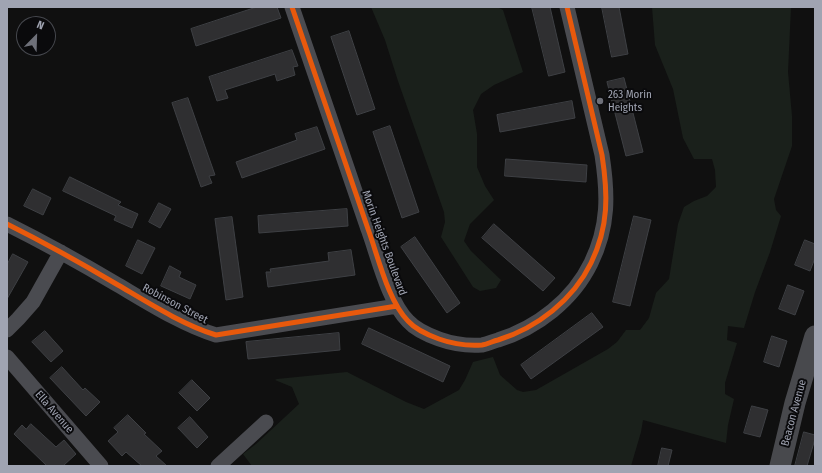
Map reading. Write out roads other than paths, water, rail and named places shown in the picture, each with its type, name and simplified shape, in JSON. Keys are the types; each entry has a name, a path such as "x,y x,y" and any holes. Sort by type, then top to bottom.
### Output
{"street":[{"name":"Morin Heights Boulevard","path":"292,7 362,212 397,306 408,321 427,335 460,344 484,344 508,337 536,324 567,298 584,275 597,249 603,228 607,203 605,175 568,7"},
{"name":"Robinson Street","path":"7,224 61,252 145,301 196,328 216,335 397,306"},
{"path":"7,330 33,302 61,252"},
{"name":"Beacon Avenue","path":"780,466 795,403 815,336"},
{"name":"Ella Avenue","path":"7,358 101,466"},
{"path":"218,466 266,422"}],"place":[{"name":"263 Morin Heights","path":"600,101"}]}
